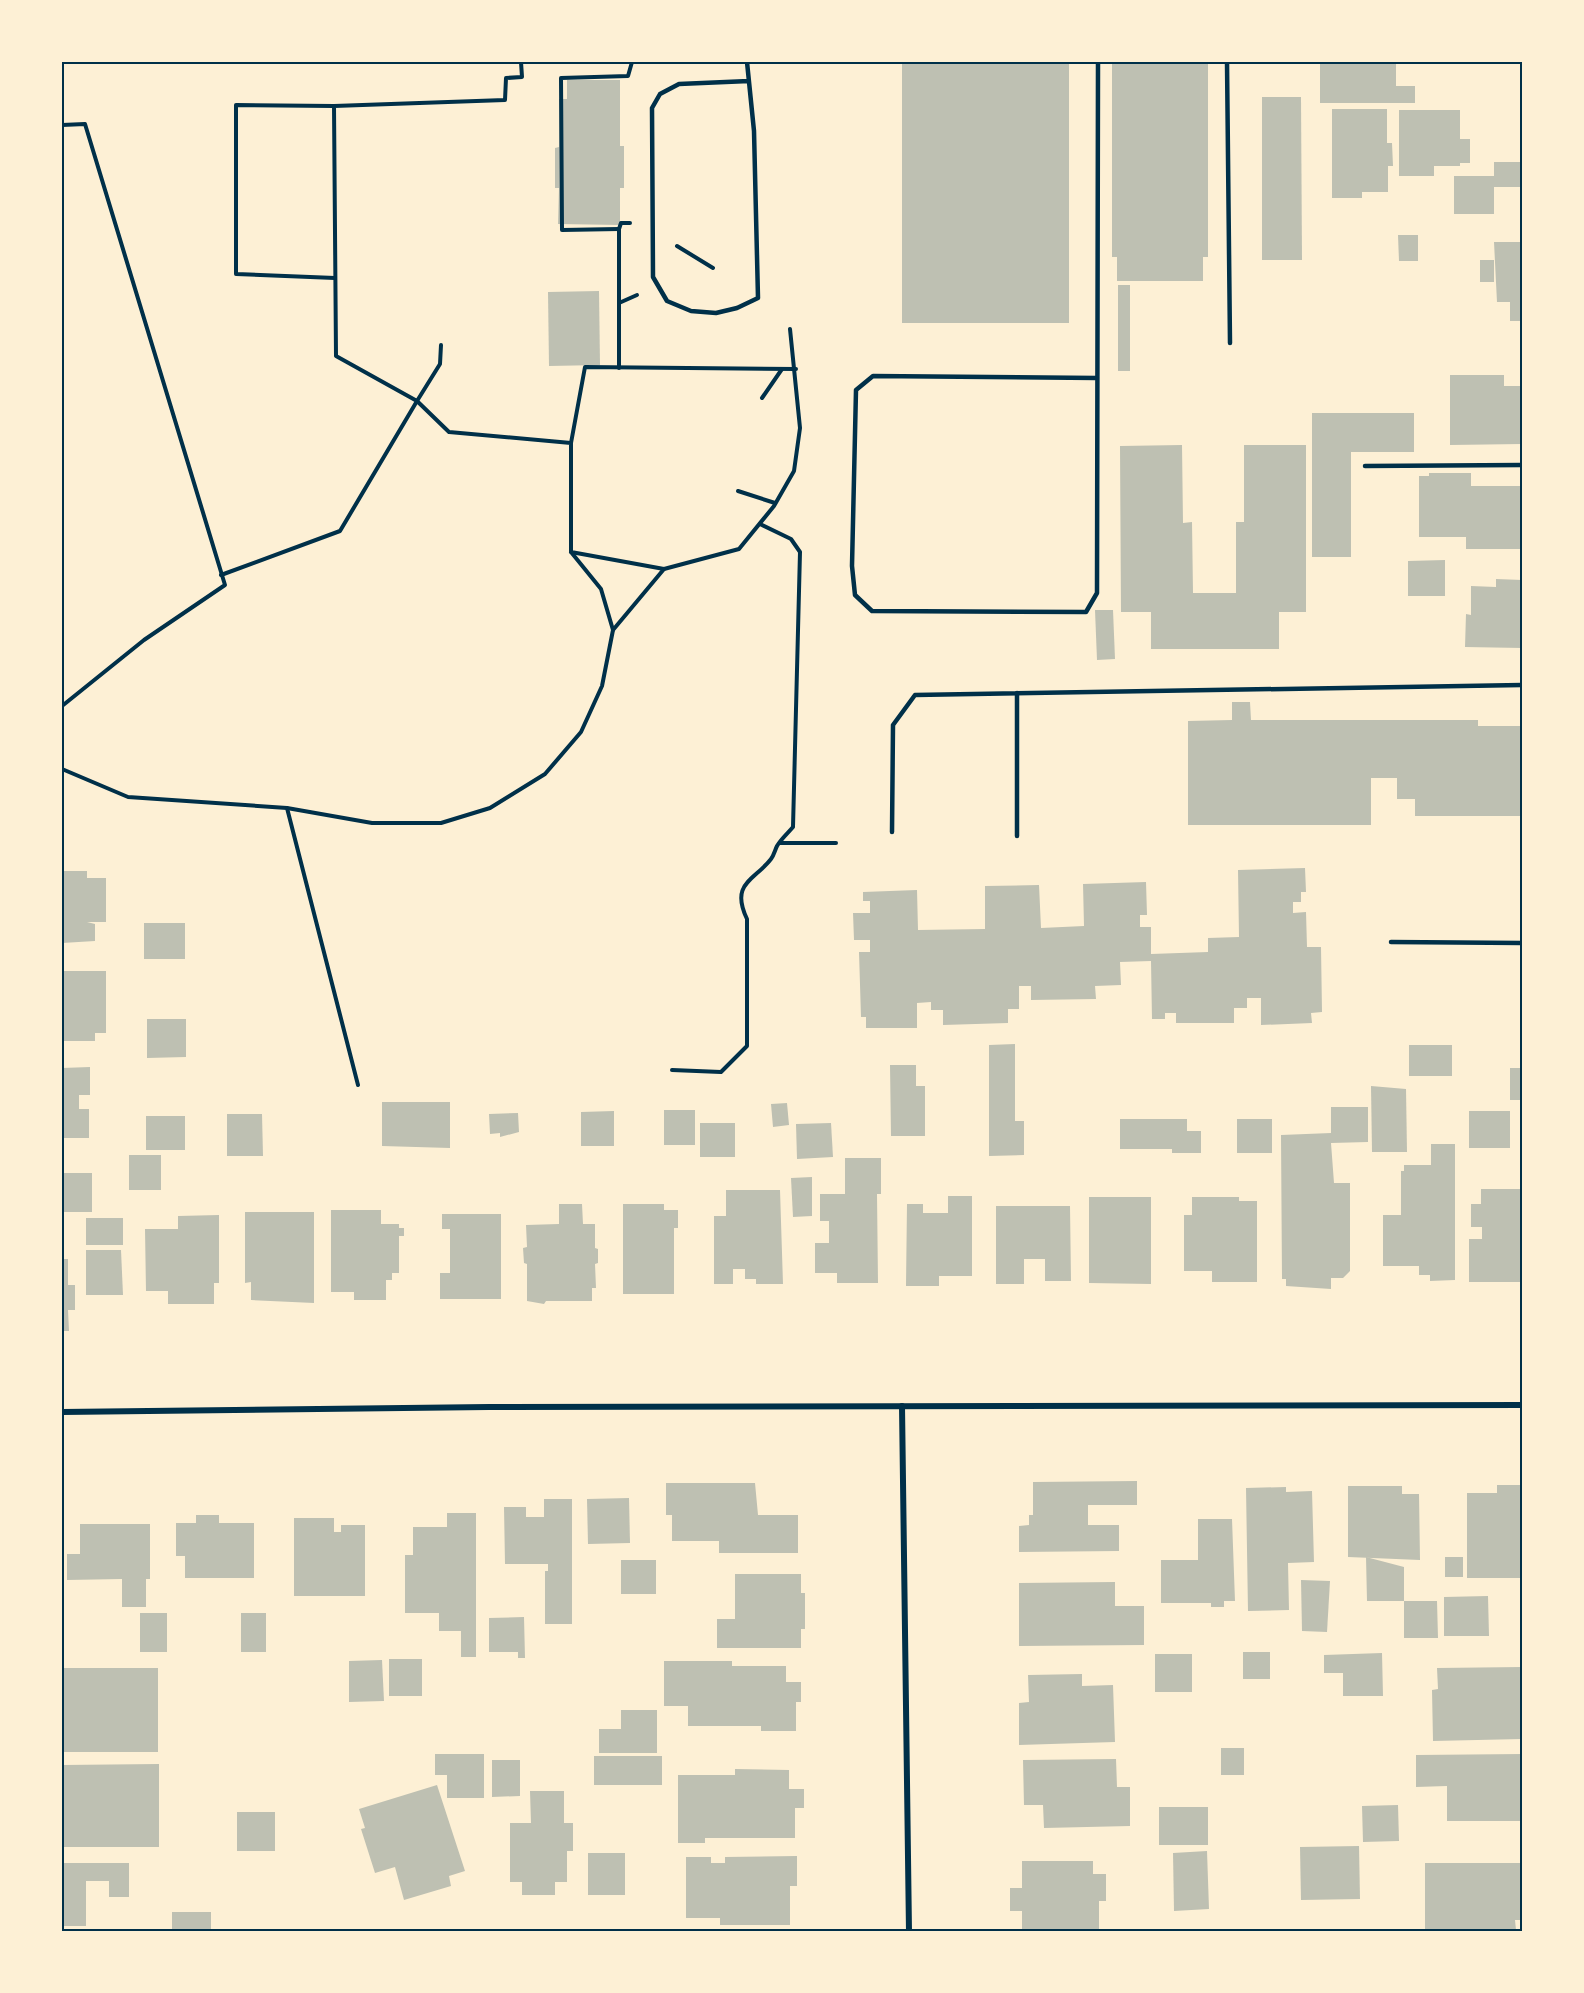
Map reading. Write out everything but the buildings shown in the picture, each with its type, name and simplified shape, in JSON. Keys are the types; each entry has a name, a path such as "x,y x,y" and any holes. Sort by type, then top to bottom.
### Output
{"street":[{"path":"62,1412 902,1406 1522,1405"},
{"path":"902,1406 909,1932"}],"lane":[{"path":"747,62 754,131 758,298 738,308 716,313 691,311 667,301 653,277 652,108 660,94 680,84 748,81"},
{"path":"1097,378 873,376 856,390 852,566 855,595 872,611 1086,612 1097,593 1098,62"},
{"path":"1227,62 1230,343"},
{"path":"1365,466 1522,465"},
{"path":"892,832 893,725 915,695 1522,685"},
{"path":"1017,693 1017,836"},
{"path":"1391,942 1522,943"}],"path":[{"path":"335,278 236,274 236,105 334,105 505,100 506,78 522,77 521,62"},
{"path":"619,229 562,230 561,78 628,76 632,62"},
{"path":"334,105 336,356 417,402 448,432 571,443"},
{"path":"62,124 85,124 225,585 144,640 62,706"},
{"path":"619,368 619,229 621,223 631,223"},
{"path":"676,245 712,268"},
{"path":"619,303 641,294"},
{"path":"571,552 664,569 739,549 775,503 794,471 800,428 790,329"},
{"path":"221,575 340,531 440,364 441,345"},
{"path":"62,769 128,797 287,808 372,823 441,823 490,808 545,774 581,732 602,686 613,630 601,589 571,552 571,443 585,367 795,369"},
{"path":"762,398 782,369"},
{"path":"738,491 775,503"},
{"path":"672,1070 721,1072 747,1046 747,919 742,907 742,894 753,874 771,859 779,843 793,827 800,552 791,539 760,524"},
{"path":"613,630 664,569"},
{"path":"287,808 358,1085"},
{"path":"779,843 836,843"}]}
